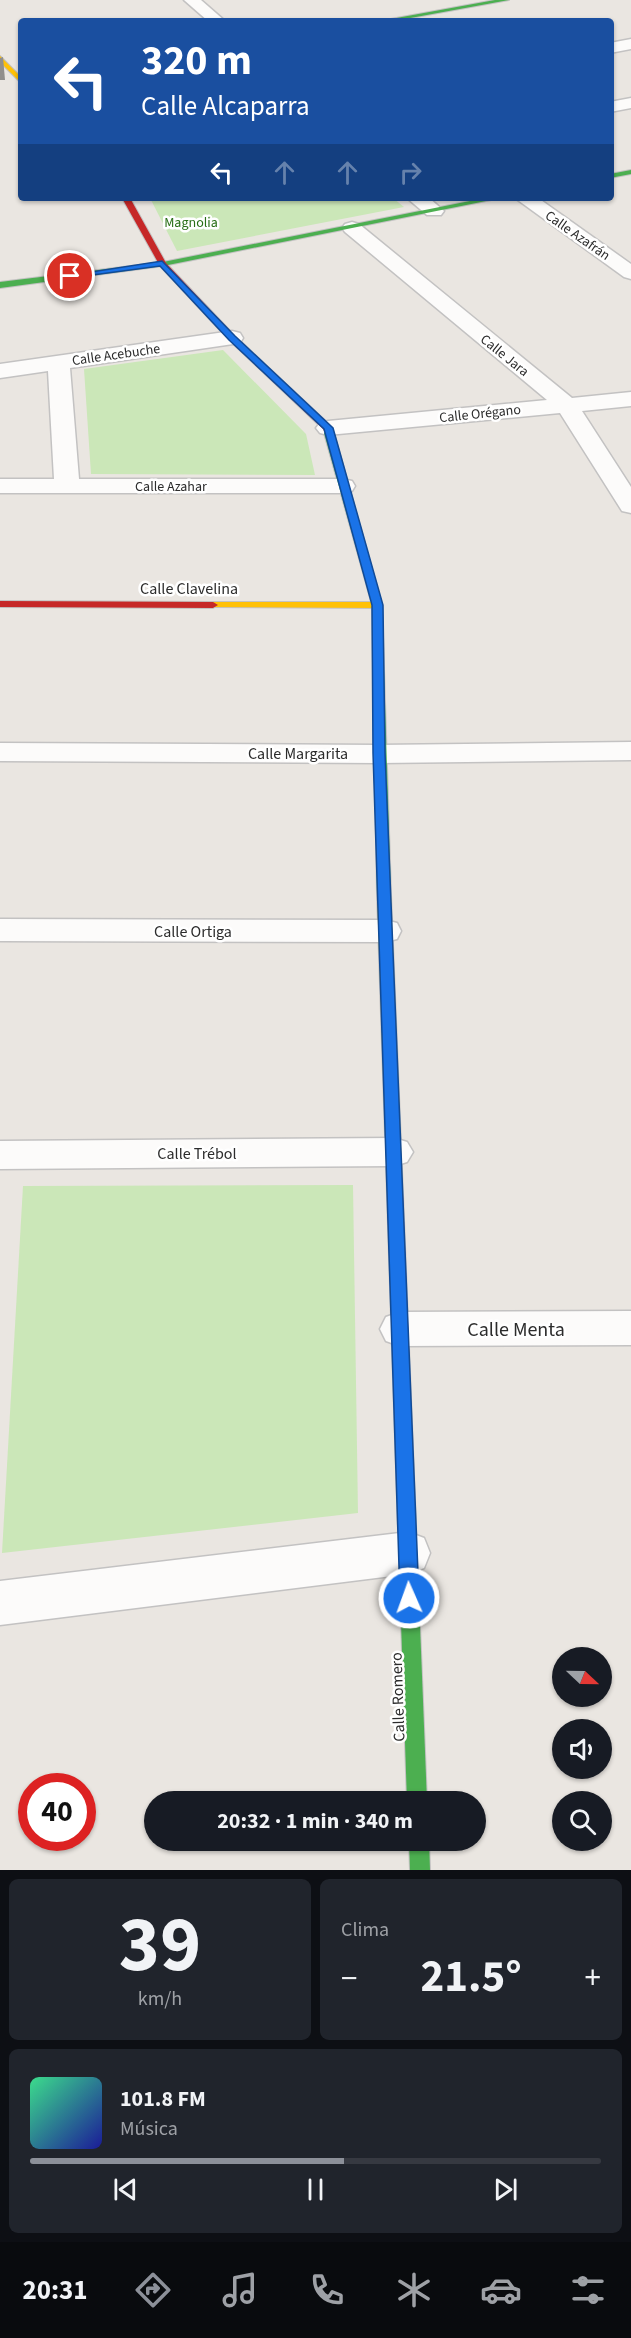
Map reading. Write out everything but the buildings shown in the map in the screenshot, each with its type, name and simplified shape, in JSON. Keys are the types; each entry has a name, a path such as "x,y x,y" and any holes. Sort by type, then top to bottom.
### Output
{"street":[{"path":"192,0 213,18"},
{"path":"401,18 506,0"},
{"path":"614,47 631,44"},
{"path":"0,58 18,78"},
{"path":"0,85 18,82"},
{"path":"614,106 631,103"},
{"path":"614,175 631,172"},
{"path":"128,201 162,264 232,338 328,428"},
{"path":"421,201 434,211"},
{"path":"0,285 162,264 482,201"},
{"name":"Calle Azafrán","path":"529,201 631,273"},
{"name":"Calle Jara","path":"352,228 566,405 631,506"},
{"path":"609,257 631,252"},
{"name":"Calle Acebuche","path":"0,371 232,338"},
{"path":"58,363 67,486"},
{"name":"Calle Orégano","path":"328,428 631,399"},
{"name":"Calle Romero","path":"328,428 342,486 377,605 379,753 417,1791"},
{"name":"Calle Azahar","path":"0,486 342,486"},
{"name":"Calle Clavelina","path":"0,604 377,605"},
{"name":"Calle Margarita","path":"0,752 631,751"},
{"name":"Calle Ortiga","path":"0,930 385,931"},
{"name":"Calle Trébol","path":"0,1155 394,1152"},
{"name":"Calle Menta","path":"400,1329 631,1328"},
{"path":"0,1603 408,1553"},
{"path":"419,1851 420,1870"}],"green space":[{"name":"Magnolia","path":"152,201 397,201 404,207 177,251"},
{"path":"223,350 306,434 315,475 91,474 84,369"},
{"path":"353,1185 358,1513 2,1553 23,1186"}],"traffic: fast":[{"path":"401,18 506,0"},
{"path":"614,175 631,172"},
{"path":"0,285 163,264 482,201"},
{"path":"329,433 377,605 384,895"},
{"path":"406,1500 417,1791"},
{"path":"419,1851 420,1870"}],"traffic: slow":[{"path":"0,58 18,78"},
{"path":"213,605 377,605"},
{"path":"384,895 395,1195"}],"traffic: jam":[{"path":"128,201 163,264 232,338 328,428 329,433"},
{"path":"0,604 213,605"},
{"path":"395,1195 406,1500"}],"route":[{"path":"70,276 162,264 232,338 328,428 342,486 377,605 379,753 409,1598"}]}
